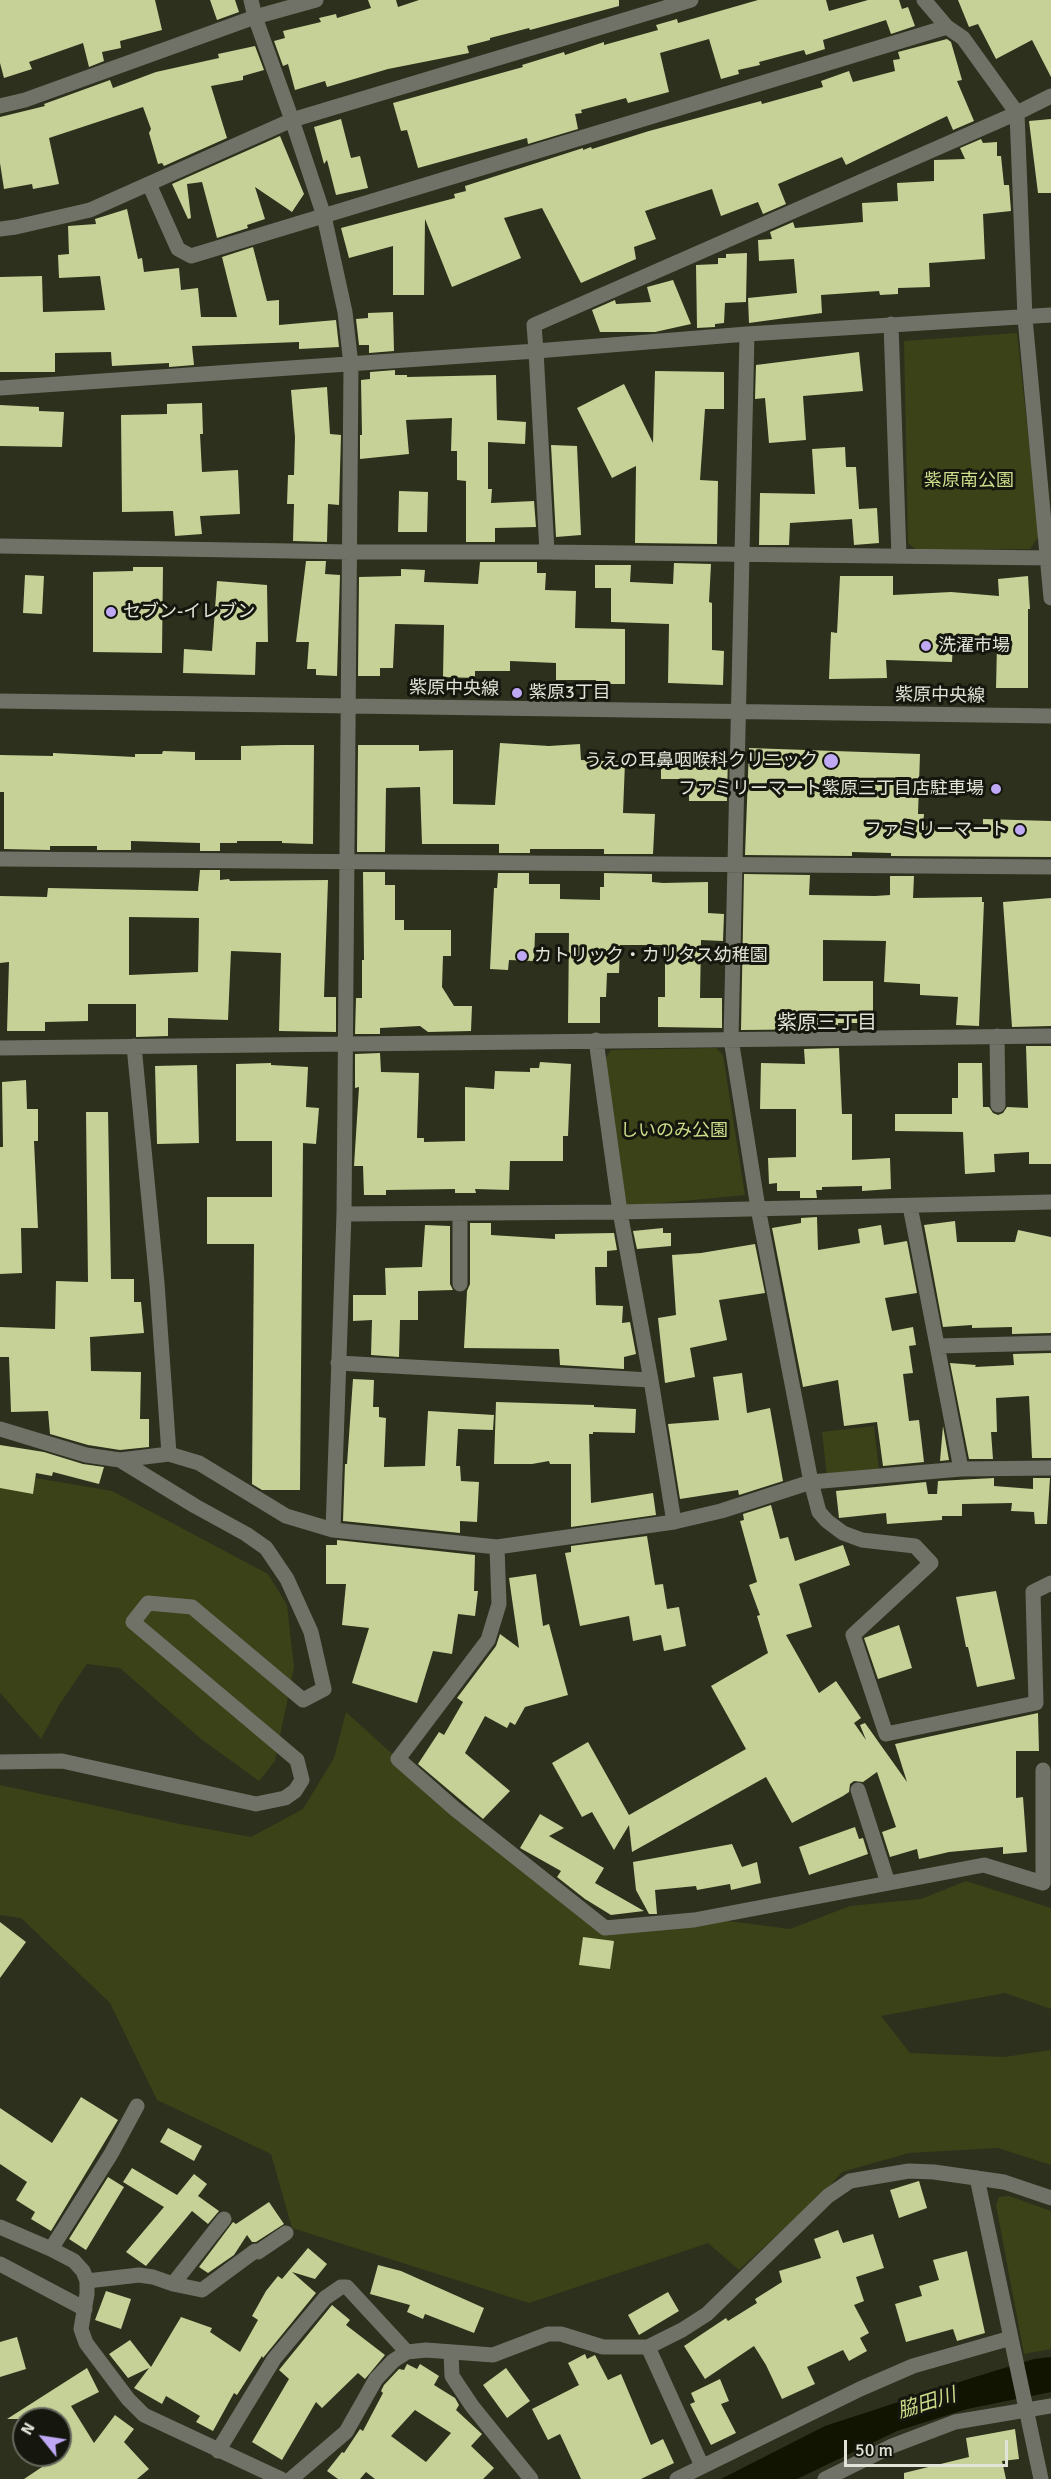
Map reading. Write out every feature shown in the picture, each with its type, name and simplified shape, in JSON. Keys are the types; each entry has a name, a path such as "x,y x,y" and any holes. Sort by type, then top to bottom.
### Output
{"street":[{"path":"251,0 324,216 345,312 351,365 344,1214 333,1530"},
{"path":"0,106 25,100 255,17 316,0"},
{"path":"0,229 90,210 292,120 691,0"},
{"path":"924,0 947,27 963,38 1017,113 1025,318 1051,598"},
{"path":"149,184 178,249 191,255 947,27"},
{"path":"547,552 534,325 1051,96"},
{"path":"0,388 351,365 747,334 1051,315"},
{"path":"891,324 899,556"},
{"path":"747,334 731,1039 758,1208 811,1482 819,1512 843,1533 862,1540 915,1546 931,1563 854,1635 886,1734 1036,1703 1033,1592 1051,1583"},
{"path":"0,546 350,552 1049,558"},
{"name":"紫原中央線","path":"0,701 1051,717"},
{"path":"0,860 1051,867"},
{"path":"997,1036 998,1105"},
{"path":"0,1048 344,1042 1051,1036"},
{"path":"596,1040 620,1212 674,1522"},
{"path":"134,1046 157,1283 169,1454"},
{"path":"344,1214 620,1212 1051,1202"},
{"path":"910,1206 961,1469"},
{"path":"460,1213 460,1284"},
{"path":"938,1346 1051,1342"},
{"path":"338,1363 651,1380"},
{"path":"0,1429 86,1455 120,1460 169,1454 199,1463 286,1516 333,1530 497,1546 674,1522 722,1511 811,1482 961,1469 1051,1468"},
{"path":"0,1762 62,1761 256,1804 273,1802 285,1797 295,1791 302,1780 297,1760 133,1622 148,1603 192,1607 303,1700 324,1689 311,1632 287,1579 266,1548 120,1460"},
{"path":"497,1546 499,1604 488,1640 398,1759 455,1809 605,1928 694,1920 984,1865 1043,1884 1043,1770"},
{"path":"858,1790 888,1883"},
{"path":"51,2249 111,2154 137,2106"},
{"path":"291,2479 346,2432 376,2379 393,2361 407,2352 426,2350 493,2355 548,2334 561,2334 603,2347 648,2347 707,2314 828,2196 850,2181 909,2171 934,2172 1004,2182 1051,2199"},
{"path":"977,2178 1041,2479"},
{"path":"173,2284 224,2219"},
{"path":"0,2227 74,2261 83,2271 87,2281 81,2330 86,2343 128,2399 144,2415 280,2479"},
{"path":"87,2281 139,2275 202,2290 255,2251 258,2252 286,2233"},
{"path":"0,2264 84,2309"},
{"path":"218,2451 274,2360 325,2298 341,2287 347,2287 407,2352"},
{"path":"677,2479 860,2389 913,2366 1012,2343"},
{"path":"648,2347 702,2466"},
{"path":"451,2352 452,2376 472,2406 531,2479"},
{"path":"825,2479 892,2446 955,2422 1026,2406 1051,2406"}],"green space":[{"name":"紫原南公園","path":"1017,333 1039,536 1030,549 916,550 908,543 904,341"},
{"name":"しいのみ公園","path":"716,1048 723,1055 745,1195 622,1207 605,1059 611,1050"},
{"path":"874,1426 879,1470 827,1477 822,1432"},
{"path":"0,1472 112,1491 268,1574 287,1605 294,1667 275,1761 259,1781 201,1739 120,1668 87,1664 59,1705 41,1739 0,1693"},
{"path":"346,1712 442,1799 560,1894 614,1923 713,1919 790,1929 850,1906 921,1899 966,1881 1051,1908 1051,2009 1005,1993 881,2016 910,2053 1004,2057 1051,2050 1051,2165 998,2148 909,2153 842,2172 824,2192 739,2270 708,2243 529,2303 292,2228 271,2154 157,2100 110,2003 21,1918 0,1915 0,1785 251,1837 303,1809 334,1758"},
{"path":"1009,2196 1051,2211 1051,2349 1024,2354 996,2205 999,2197"}],"water":[{"name":"脇田川","path":"1051,2357 1051,2392 967,2409 897,2431 797,2479 721,2479 825,2426 978,2376 1034,2359"}],"building":[{"path":"0,0 155,0 162,30 120,41 121,48 102,52 104,61 89,67 83,43 29,62 32,69 4,78 0,63"},
{"path":"210,0 235,0 239,12 217,20"},
{"path":"368,0 396,0 398,7 419,0 619,0 619,6 530,30 529,28 490,38 490,40 467,46 469,53 388,69 327,87 325,81 295,90 288,64 283,66 274,41 285,38 283,31 321,22 319,18 336,14 337,18 371,8"},
{"path":"758,0 826,0 829,11 868,0 899,0 902,9 908,7 915,26 891,34 886,20 823,40 825,49 806,55 804,50 759,62 760,65 738,70 739,74 721,79 709,39 660,53 669,92 628,103 626,98 581,110 582,113 575,114 578,129 528,144 527,138 418,168 407,130 401,131 393,103 523,67 522,65 564,52 565,55 604,42 604,45 658,30 656,25 677,19 678,23"},
{"path":"958,0 1051,0 1051,77 1032,40 996,59 978,24 969,27"},
{"path":"947,39 951,42 962,80 957,81 974,121 953,130 947,116 846,165 842,157 778,184 786,204 763,214 758,202 721,216 712,189 645,211 656,239 634,247 636,259 581,283 542,208 504,218 521,258 452,287 425,219 424,295 393,295 393,246 349,258 341,228 455,198 454,194 466,191 465,186 583,148 583,150 591,147 592,149 649,131 823,87 821,81 849,71 853,82 895,71 893,60 900,59 898,52"},
{"path":"255,46 264,70 243,76 243,80 211,86 227,138 164,166 162,163 158,164 149,133 151,129 143,107 49,138 59,184 33,189 32,184 4,189 0,163 0,117 45,106 44,104 110,80 113,88 156,72 219,58 218,54"},
{"path":"341,119 351,158 360,156 368,188 336,195 327,160 324,164 314,127"},
{"path":"1051,119 1051,193 1038,193 1029,121"},
{"path":"280,136 304,194 292,212 255,187 265,219 247,225 248,228 217,238 202,182 187,184 191,218 188,219 172,184"},
{"path":"981,139 983,143 997,142 997,156 1001,156 1004,185 1009,185 1011,211 983,214 985,259 929,263 930,287 898,288 898,294 880,295 879,291 821,295 822,313 749,323 748,298 797,293 794,259 759,261 758,240 772,239 770,232 793,222 795,228 863,222 862,203 898,201 897,183 934,181 934,160 965,159 960,148"},
{"path":"127,209 138,259 142,258 144,272 179,268 181,290 198,288 201,317 237,317 222,257 253,247 267,301 279,300 279,325 336,320 339,347 299,349 299,342 192,346 194,365 169,367 169,363 112,366 111,352 55,353 55,372 0,372 0,277 42,276 43,312 105,310 100,276 59,278 58,255 69,254 68,226 96,224 95,219"},
{"path":"747,253 746,302 725,303 724,323 715,324 715,327 697,328 696,265 718,264 718,258 726,258 726,254"},
{"path":"673,280 691,324 655,332 600,332 592,310 615,300 616,304 651,302 647,287"},
{"path":"393,312 394,351 369,353 369,345 359,345 356,319 368,318 368,313"},
{"path":"859,352 863,391 803,396 806,440 769,443 765,398 755,399 756,365"},
{"path":"395,370 395,375 407,375 407,377 496,375 497,420 526,422 525,444 488,442 488,489 492,489 491,503 534,501 536,527 495,528 495,542 466,542 466,481 457,480 457,451 451,451 452,418 406,420 409,454 360,459 361,380 370,379 370,372"},
{"path":"655,371 724,372 724,409 705,409 700,480 718,481 717,544 635,543 636,466 612,478 577,408 624,384 653,443"},
{"path":"327,387 330,434 341,435 339,505 328,504 327,542 293,541 294,504 287,504 288,475 294,475 295,437 291,390"},
{"path":"202,403 203,434 200,434 202,472 238,470 240,514 200,516 202,534 175,536 173,511 122,512 121,415 167,414 167,404"},
{"path":"0,405 39,407 39,411 64,412 62,447 0,446"},
{"path":"551,445 577,446 581,535 556,537"},
{"path":"845,447 846,467 856,467 859,509 877,508 879,543 854,545 852,519 790,523 789,545 759,545 760,493 815,494 812,449"},
{"path":"399,491 428,492 427,532 398,532"},
{"path":"306,561 326,561 325,574 340,575 337,676 316,675 316,669 307,669 309,642 296,642"},
{"path":"480,562 537,562 537,573 546,573 545,590 576,591 575,628 625,629 625,684 595,684 596,680 556,680 556,663 510,661 510,671 475,671 475,678 443,677 444,625 395,624 393,668 380,668 380,676 358,676 359,577 401,576 401,569 425,570 424,582 478,584"},
{"path":"674,563 711,564 709,602 712,603 712,650 724,651 723,685 668,683 669,624 611,622 611,588 595,588 595,565 631,565 630,582 673,584"},
{"path":"133,567 163,567 162,653 93,652 93,572 133,571"},
{"path":"25,575 44,576 42,614 23,613"},
{"path":"840,576 893,576 893,595 951,592 999,596 998,579 1028,576 1030,609 1028,609 1028,688 996,688 997,645 953,643 952,662 886,660 887,678 829,679 831,632 837,633"},
{"path":"217,581 267,585 268,642 256,642 255,675 183,673 184,649 212,651"},
{"path":"500,743 549,746 580,744 581,760 625,762 623,813 655,814 653,854 604,854 604,849 530,849 530,853 499,853 499,844 422,844 420,787 386,788 385,852 357,852 358,745 419,745 419,751 453,750 453,804 495,805"},
{"path":"314,745 313,844 237,841 237,843 220,843 220,851 200,851 200,843 131,841 131,850 97,850 97,846 50,846 50,850 4,849 4,792 0,792 0,755 53,756 53,753 135,757 135,754 162,754 163,751 195,752 195,760 241,760 241,746"},
{"path":"749,748 920,754 918,814 924,814 923,826 983,825 983,819 1051,821 1051,857 891,856 891,853 852,852 852,856 745,855"},
{"path":"661,752 728,753 727,801 689,801 689,779 661,779"},
{"path":"200,870 220,870 220,880 229,879 230,881 328,880 324,997 336,997 336,1032 279,1031 281,953 231,951 228,1020 168,1018 168,1036 136,1037 136,1004 88,1004 88,1021 45,1022 45,1031 7,1031 9,962 0,963 0,896 47,897 48,888 198,891","holes":["129,917 199,918 198,972 129,975"]},
{"path":"363,872 385,872 385,885 395,885 395,920 404,920 404,930 451,930 451,956 443,956 442,987 454,1006 472,1006 471,1031 428,1032 420,1026 380,1028 380,1034 355,1034 356,998 362,998 362,960 364,960"},
{"path":"498,873 529,873 529,884 560,884 560,899 600,900 600,887 604,887 604,873 652,874 652,882 663,883 708,882 708,913 724,914 723,941 701,940 700,998 722,998 722,1028 658,1027 658,997 665,997 665,945 620,945 619,973 607,973 606,997 600,997 600,1023 568,1023 569,933 535,933 534,961 509,960 508,970 490,969 494,888 497,888"},
{"path":"744,874 810,875 809,895 890,895 890,876 914,876 913,898 982,897 982,902 984,902 979,1026 956,1025 958,997 920,995 920,984 884,982 886,941 823,940 823,981 873,981 873,1023 838,1023 838,1029 741,1030"},
{"path":"1051,898 1051,1026 1012,1027 1003,902"},
{"path":"1026,1046 1051,1046 1051,1164 1029,1164 1029,1152 994,1154 995,1172 965,1174 963,1132 895,1131 895,1114 952,1114 952,1098 958,1098 958,1063 982,1063 983,1107 989,1107 993,1113 998,1115 1003,1113 1007,1107 1028,1108"},
{"path":"839,1048 842,1114 852,1114 852,1160 890,1158 891,1189 862,1191 862,1186 822,1187 822,1190 816,1190 817,1198 800,1198 800,1191 777,1191 777,1183 769,1184 768,1158 796,1157 796,1109 760,1109 761,1063 805,1064 804,1049"},
{"path":"380,1053 381,1072 419,1073 417,1138 424,1138 424,1142 465,1141 465,1087 494,1089 495,1071 530,1072 530,1068 539,1068 540,1062 571,1064 568,1136 563,1136 563,1161 510,1161 509,1190 475,1189 476,1193 455,1193 455,1189 386,1190 386,1195 364,1195 363,1166 354,1166 359,1087 355,1088 355,1054"},
{"path":"271,1063 271,1065 308,1067 306,1107 319,1108 316,1144 303,1143 300,1490 262,1490 252,1484 254,1244 207,1244 207,1197 272,1197 272,1141 236,1141 236,1064"},
{"path":"197,1065 199,1143 157,1144 155,1066"},
{"path":"26,1080 27,1109 38,1109 38,1141 34,1141 38,1228 21,1228 22,1273 0,1274 2,1082"},
{"path":"86,1112 108,1112 111,1279 134,1279 134,1302 141,1302 144,1333 90,1337 91,1371 141,1372 140,1419 149,1419 149,1447 120,1450 88,1445 50,1434 48,1411 11,1412 9,1357 0,1357 0,1327 55,1329 56,1281 88,1282"},
{"path":"817,1217 818,1250 860,1243 858,1229 881,1225 884,1245 907,1241 917,1293 885,1298 892,1331 913,1327 916,1345 909,1346 913,1373 903,1374 909,1421 919,1420 924,1462 883,1466 877,1422 844,1426 838,1380 803,1387 772,1228 801,1223 801,1218"},
{"path":"955,1221 957,1242 1015,1242 1018,1230 1051,1237 1051,1333 1012,1334 1012,1327 972,1328 972,1325 943,1327 924,1225"},
{"path":"470,1223 491,1223 491,1235 555,1239 555,1234 614,1233 617,1250 607,1251 607,1267 595,1267 596,1305 623,1306 622,1323 630,1322 636,1354 624,1357 624,1369 560,1365 559,1349 464,1348 467,1291 470,1284"},
{"path":"425,1225 450,1226 450,1284 453,1290 418,1291 418,1320 400,1320 399,1357 371,1355 372,1320 353,1321 353,1295 386,1295 385,1268 422,1267"},
{"path":"663,1228 663,1233 671,1233 671,1246 637,1249 633,1231"},
{"path":"755,1244 765,1293 719,1300 727,1340 690,1348 695,1377 665,1383 658,1318 676,1315 672,1255 701,1253"},
{"path":"1051,1353 1051,1458 1032,1458 1029,1396 996,1398 997,1432 991,1432 993,1459 969,1459 950,1363 976,1365 975,1367 1014,1365 1013,1354"},
{"path":"742,1373 747,1413 770,1408 783,1481 739,1495 738,1490 680,1499 668,1424 719,1420 713,1377"},
{"path":"353,1379 374,1380 373,1407 379,1407 379,1417 386,1418 384,1467 425,1466 428,1411 494,1415 493,1430 458,1429 456,1466 460,1466 461,1481 479,1482 477,1522 460,1521 460,1533 343,1521 345,1464 347,1464"},
{"path":"496,1402 594,1405 594,1407 636,1409 635,1433 593,1432 589,1434 591,1503 653,1493 656,1515 571,1527 571,1464 550,1464 549,1461 532,1464 494,1464"},
{"path":"943,1426 949,1460 940,1461"},
{"path":"0,1445 44,1452 83,1464 104,1467 99,1484 53,1472 52,1476 36,1473 33,1494 0,1488"},
{"path":"994,1478 994,1486 1033,1489 1033,1478 1050,1478 1047,1524 1035,1524 1034,1512 1011,1511 1012,1503 962,1504 962,1516 942,1516 942,1520 887,1524 886,1513 839,1518 836,1491 926,1482 928,1494 937,1494 938,1481"},
{"path":"771,1505 780,1539 788,1537 795,1561 843,1545 850,1565 799,1584 812,1627 786,1635 819,1693 836,1681 861,1718 854,1723 866,1740 860,1725 865,1723 907,1782 895,1744 1038,1713 1039,1751 1016,1751 1016,1798 1023,1797 1027,1852 1003,1854 1003,1847 949,1852 919,1859 917,1849 890,1857 882,1832 896,1827 877,1772 863,1782 854,1781 850,1784 849,1792 792,1823 766,1777 632,1852 629,1825 614,1850 592,1812 582,1817 552,1763 588,1742 629,1815 746,1749 711,1686 768,1653 757,1616 760,1615 749,1585 757,1582 740,1521 744,1520 743,1514"},
{"path":"647,1536 655,1585 663,1584 667,1609 679,1607 686,1646 664,1651 661,1635 633,1641 629,1616 580,1626 565,1553 571,1552 571,1546"},
{"path":"337,1540 475,1555 474,1591 478,1591 475,1616 458,1614 452,1654 433,1651 417,1703 352,1683 369,1628 342,1625 346,1584 326,1584 326,1545 337,1545"},
{"path":"536,1574 543,1626 549,1624 568,1695 525,1707 515,1725 510,1722 507,1728 485,1716 465,1753 510,1791 483,1819 418,1764 439,1732 444,1735 463,1702 457,1698 496,1646 500,1634 519,1648 509,1578"},
{"path":"996,1591 1015,1679 977,1687 956,1597"},
{"path":"899,1625 912,1668 878,1679 864,1638"},
{"path":"540,1814 564,1828 549,1836 604,1868 595,1883 644,1911 611,1915 585,1899 557,1877 561,1871 520,1848"},
{"path":"855,1827 859,1839 863,1838 868,1854 809,1875 799,1847"},
{"path":"732,1844 742,1867 757,1862 761,1883 731,1890 730,1884 697,1890 696,1886 655,1890 657,1914 649,1914 636,1890 633,1862"},
{"path":"0,1922 26,1942 0,1978"},
{"path":"583,1937 614,1941 610,1969 579,1965"},
{"path":"81,2097 118,2120 51,2231 31,2219 35,2212 16,2200 27,2182 0,2164 0,2108 52,2143"},
{"path":"168,2128 202,2146 194,2161 160,2142"},
{"path":"132,2168 177,2195 194,2174 207,2184 198,2196 219,2211 208,2224 192,2211 146,2266 126,2252 164,2207 123,2182"},
{"path":"108,2177 124,2187 86,2250 69,2239"},
{"path":"919,2181 927,2208 899,2218 890,2190"},
{"path":"269,2202 284,2224 256,2242 252,2242 247,2235 234,2255 208,2273 199,2267 233,2222 236,2224"},
{"path":"838,2230 843,2243 873,2234 884,2268 856,2277 864,2301 854,2305 869,2333 860,2338 867,2351 849,2361 843,2350 807,2367 815,2384 782,2399 754,2346 705,2379 684,2346 726,2318 728,2321 757,2303 755,2299 782,2282 779,2271 821,2258 814,2239"},
{"path":"308,2248 327,2264 315,2279 292,2272 316,2293 263,2358 262,2356 237,2395 234,2393 213,2431 196,2422 200,2416 166,2396 162,2404 134,2388 149,2368 128,2378 109,2354 130,2340 151,2367 181,2317 212,2328 210,2332 240,2352 258,2320 252,2316 266,2291 278,2276 282,2279"},
{"path":"967,2251 985,2333 957,2341 953,2329 906,2342 895,2304 922,2296 919,2286 939,2280 933,2260"},
{"path":"378,2265 401,2271 484,2308 474,2333 425,2314 423,2319 407,2312 410,2305 370,2294"},
{"path":"106,2291 131,2299 121,2329 95,2320"},
{"path":"668,2292 679,2311 639,2335 628,2315"},
{"path":"332,2305 350,2320 346,2325 385,2355 365,2379 358,2373 322,2408 316,2402 282,2460 252,2442 289,2379 279,2370"},
{"path":"17,2337 26,2369 0,2377 0,2342"},
{"path":"585,2354 587,2359 595,2355 608,2380 621,2374 651,2445 663,2439 674,2463 641,2479 581,2479 560,2434 548,2440 532,2409 579,2385 568,2363"},
{"path":"407,2364 417,2369 420,2364 439,2376 434,2385 455,2398 459,2405 456,2410 482,2434 471,2446 494,2468 483,2479 375,2479 366,2472 360,2479 338,2479 327,2471 342,2452 344,2453 360,2429 363,2431 383,2393 381,2391 384,2385 399,2369 404,2370","holes":["415,2410 451,2433 426,2462 391,2436"]},
{"path":"87,2368 99,2392 72,2407 26,2407"},
{"path":"506,2368 530,2401 507,2418 483,2385"},
{"path":"720,2379 729,2401 721,2404 736,2433 711,2445 690,2404 695,2402 691,2393"},
{"path":"72,2408 94,2443 115,2415 134,2429 124,2442 149,2469 137,2479 24,2479 42,2467 72,2467"},
{"path":"1015,2429 1019,2459 1002,2461 1006,2479 904,2479 904,2473 969,2457 966,2438"}],"place":[{"name":"セブン-イレブン","path":"111,612"},
{"name":"洗濯市場","path":"926,646"},
{"name":"紫原3丁目","path":"517,693"},
{"name":"うえの耳鼻咽喉科クリニック","path":"831,761"},
{"name":"ファミリーマート紫原三丁目店駐車場","path":"996,789"},
{"name":"ファミリーマート","path":"1020,830"},
{"name":"カトリック・カリタス幼稚園","path":"522,956"}],"district":[{"name":"紫原三丁目","path":"827,1024"}]}
